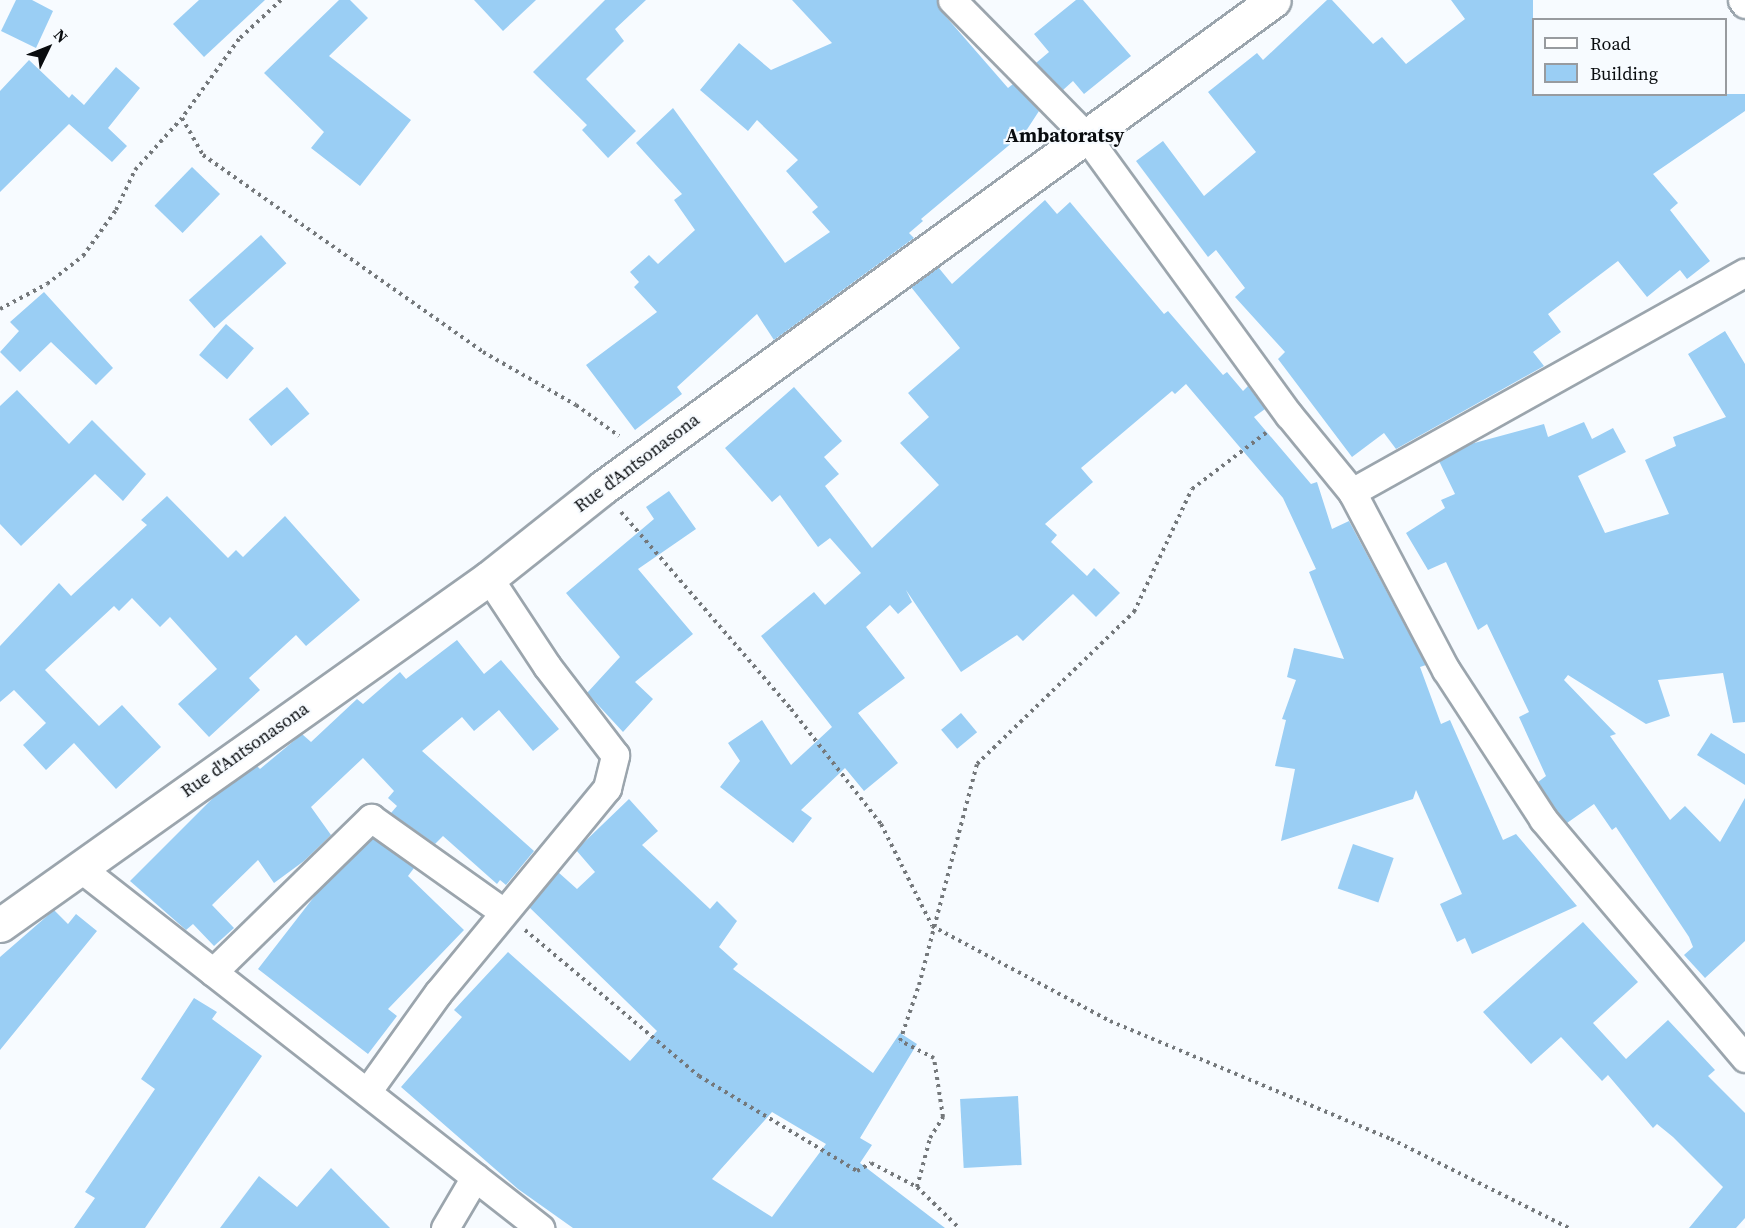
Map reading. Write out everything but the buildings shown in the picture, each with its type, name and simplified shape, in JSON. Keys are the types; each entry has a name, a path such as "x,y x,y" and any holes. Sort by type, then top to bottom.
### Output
{"street":[{"path":"952,0 1086,136 1289,415 1352,492 1446,670 1543,819 1745,1058"},
{"name":"Rue d'Antsonasona","path":"0,925 489,578 646,455 1274,0"},
{"path":"1742,0 1745,4"},
{"path":"1352,492 1745,272"},
{"path":"367,1092 502,911 607,788 615,755 547,666 489,578"},
{"path":"213,972 371,819 502,911"},
{"path":"79,867 540,1228"},
{"path":"445,1228 475,1177"}],"path":[{"path":"0,309 47,284 83,256 116,210 135,170 182,118 239,39 281,0"},
{"path":"182,118 203,155 483,352 576,405 646,455"},
{"path":"917,1187 930,1138 943,1118 934,1058 900,1041 919,985 932,926 977,764 1134,612 1192,489 1289,415"},
{"path":"602,488 791,709 881,824 932,926 1110,1021 1391,1139 1569,1228"},
{"path":"502,911 699,1076 857,1172 872,1163 917,1187 959,1228"}],"district":[{"name":"Ambatoratsy","path":"1065,135"}]}
